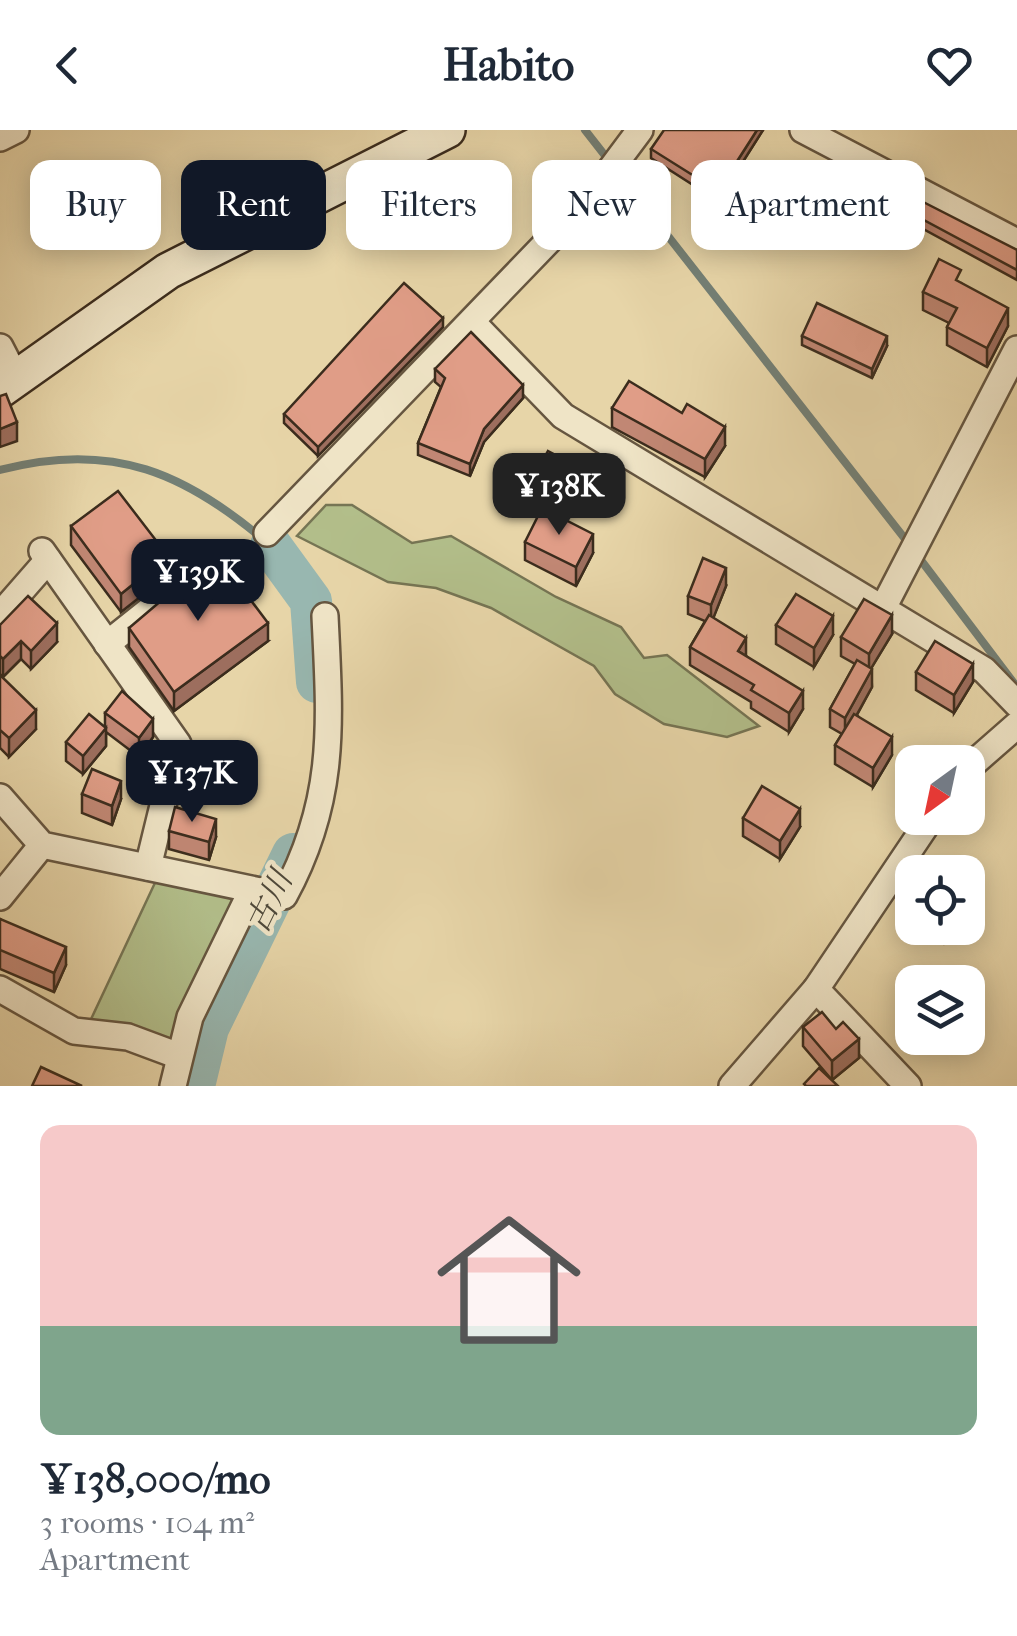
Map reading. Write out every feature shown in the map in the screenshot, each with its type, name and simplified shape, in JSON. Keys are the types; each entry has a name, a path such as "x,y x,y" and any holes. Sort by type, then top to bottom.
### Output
{"street":[{"path":"0,138 16,130"},
{"path":"5,372 168,270 447,130"},
{"path":"268,533 472,322 605,176 640,130"},
{"path":"803,130 1017,242"},
{"path":"472,322 563,416 984,670 1017,704"},
{"path":"882,610 1017,349"},
{"path":"0,615 45,556 178,744 148,867"},
{"path":"107,644 181,585"},
{"path":"0,797 42,844 284,896 318,824 327,773 329,704 324,616"},
{"path":"985,753 1017,725"},
{"path":"732,1086 816,989 920,835"},
{"path":"0,897 42,844"},
{"path":"173,1086 190,1018 252,890"},
{"path":"0,989 74,1031 128,1037 179,1056"},
{"path":"816,989 908,1086"}],"green space":[{"path":"326,505 352,505 412,543 451,536 556,597 621,627 644,658 667,655 759,726 727,737 664,724 615,694 594,666 491,608 436,588 388,582 297,536"},
{"path":"161,870 247,901 179,1056 85,1032"}],"building":[{"path":"664,130 757,130 738,160 691,160 691,174 651,149"},
{"path":"925,203 1017,250 1017,270 925,221"},
{"path":"939,259 961,270 956,280 1008,308 987,348 947,327 957,308 923,292"},
{"path":"404,283 443,318 318,447 284,414"},
{"path":"817,303 887,336 872,369 802,336"},
{"path":"471,332 523,385 484,429 470,464 418,443 445,378 435,369"},
{"path":"629,381 682,413 687,404 725,427 705,459 612,408"},
{"path":"6,394 17,422 0,429 0,396"},
{"path":"548,451 569,462 553,491 532,480"},
{"path":"118,491 168,556 121,594 71,526"},
{"path":"542,508 593,534 576,567 525,542"},
{"path":"216,554 268,623 174,692 129,628"},
{"path":"703,558 726,568 711,605 688,596"},
{"path":"796,594 833,616 814,648 776,625"},
{"path":"28,596 57,623 31,651 21,641 3,659 0,625"},
{"path":"864,599 892,615 869,654 841,637"},
{"path":"709,615 746,638 738,651 803,691 789,713 751,690 754,685 690,647"},
{"path":"935,641 973,664 954,695 916,672"},
{"path":"857,660 872,669 845,718 830,709"},
{"path":"0,675 36,710 9,738 0,730"},
{"path":"122,691 153,719 139,738 105,713"},
{"path":"89,714 106,728 83,756 66,742"},
{"path":"854,714 892,737 873,768 835,745"},
{"path":"92,769 121,781 112,806 82,794"},
{"path":"762,786 800,809 780,841 743,818"},
{"path":"175,807 216,819 209,842 169,831"},
{"path":"0,919 66,947 54,973 0,950"},
{"path":"822,1012 836,1029 843,1022 859,1039 832,1061 803,1027"},
{"path":"41,1067 82,1086 32,1086"},
{"path":"819,1068 838,1086 806,1086"}],"waterway":[{"path":"585,130 909,544"},
{"path":"0,470 78,459 146,469 209,499 271,546 278,538"},
{"name":"古川","path":"271,546 311,601 317,682"},
{"path":"917,555 1017,687"},
{"name":"古川","path":"194,1086 208,1028 293,854"}]}
